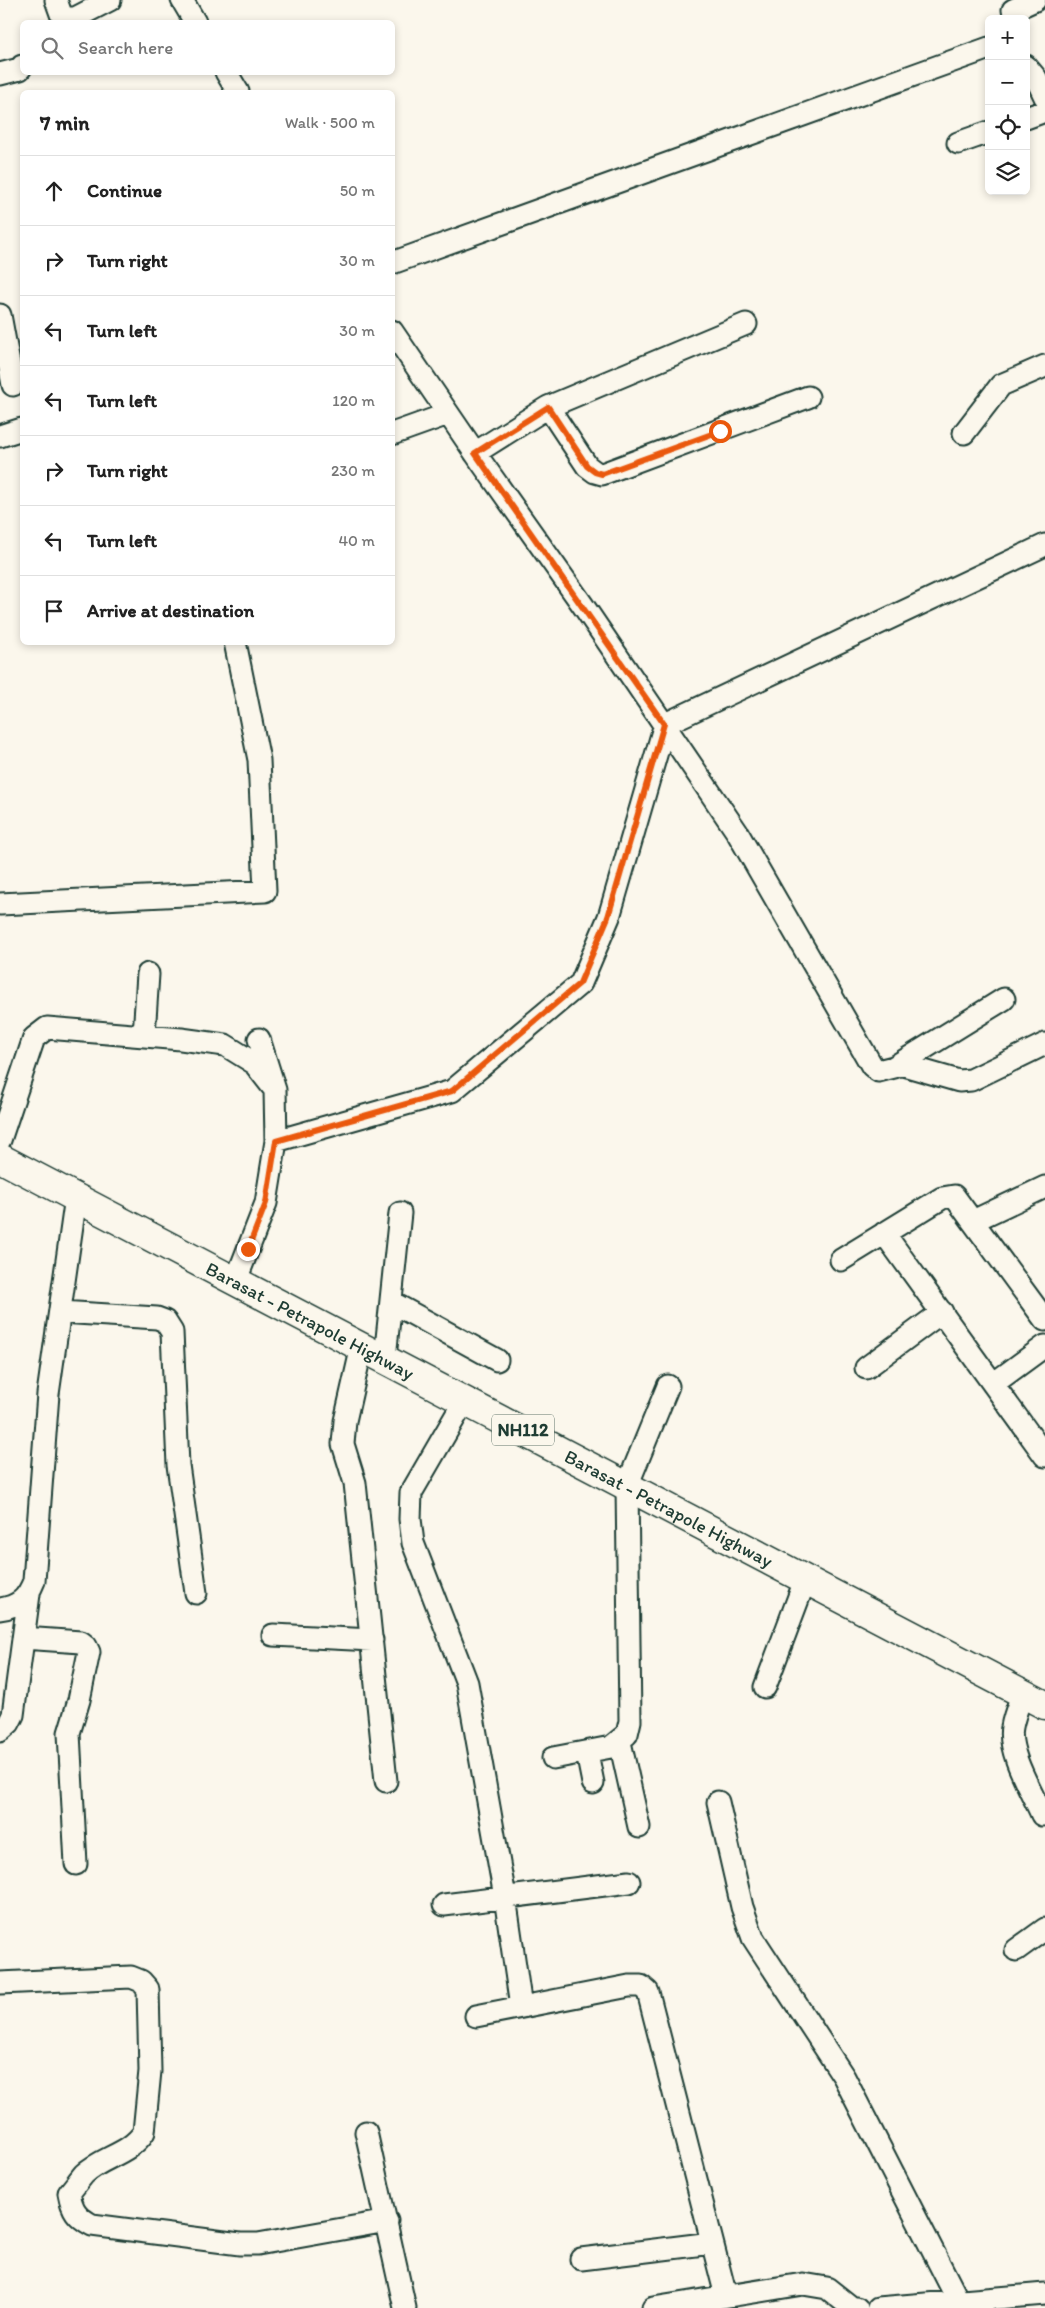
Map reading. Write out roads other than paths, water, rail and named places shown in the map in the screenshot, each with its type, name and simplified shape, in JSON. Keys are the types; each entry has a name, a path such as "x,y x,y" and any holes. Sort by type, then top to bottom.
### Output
{"highway":[{"name":"Barasat - Petrapole Highway","path":"0,1158 806,1578 1034,1699"}],"street":[{"path":"56,0 64,20 74,18 110,0"},
{"path":"182,0 194,20"},
{"path":"1012,10 1035,0"},
{"path":"395,262 985,49"},
{"path":"0,74 20,70"},
{"path":"1030,71 1036,78 1045,97"},
{"path":"228,75 237,90"},
{"path":"1030,117 1045,111"},
{"path":"958,143 985,133"},
{"path":"0,315 12,385"},
{"path":"475,453 548,407 746,324"},
{"path":"395,335 737,832 872,1066 878,1071 886,1071 900,1064 1004,999"},
{"path":"964,433 1001,385 1045,366"},
{"path":"548,407 587,466 595,472 602,474 808,397"},
{"path":"395,433 448,414"},
{"path":"0,436 20,430"},
{"path":"276,1141 452,1091 580,983 608,917 664,724 1045,546"},
{"path":"0,904 265,891 259,760 236,645"},
{"path":"144,1035 148,974"},
{"path":"0,1140 34,1038 40,1031 47,1028 144,1035 225,1045 254,1063 275,1090"},
{"path":"236,1280 266,1203 276,1141 275,1090 259,1039"},
{"path":"900,1064 958,1081 971,1080 1045,1044"},
{"path":"973,1221 1045,1187"},
{"path":"841,1260 948,1195 954,1196 1045,1320"},
{"path":"0,1731 9,1724 13,1715 9,1678 23,1638 29,1594 34,1581 48,1394 76,1197"},
{"path":"386,1781 355,1483 343,1444 345,1421 391,1302 400,1213"},
{"path":"884,1233 1045,1456"},
{"path":"391,1302 497,1360"},
{"path":"60,1312 157,1318 165,1321 172,1332 178,1465 196,1593"},
{"path":"866,1368 942,1312"},
{"path":"993,1384 1045,1346"},
{"path":"553,1758 611,1747 620,1742 627,1734 630,1721 627,1486 668,1386"},
{"path":"465,1400 411,1493 410,1519 413,1542 467,1683 505,1897 521,2007"},
{"path":"765,1687 806,1578"},
{"path":"0,1609 12,1607 23,1601 29,1594"},
{"path":"273,1636 372,1640"},
{"path":"23,1638 81,1642 89,1652 80,1700 69,1733 76,1864"},
{"path":"1034,1699 1011,1728 1014,1754 1042,1815"},
{"path":"620,1742 638,1827"},
{"path":"587,1753 593,1783"},
{"path":"718,1802 742,1907 753,1938 844,2077 961,2304"},
{"path":"444,1905 629,1882"},
{"path":"1016,1950 1045,1929"},
{"path":"0,1983 131,1977 141,1981 148,1989 150,2071 144,2132 139,2140 131,2146 85,2174 69,2192 71,2206 78,2217 92,2225 240,2244 258,2244 387,2221"},
{"path":"476,2016 629,1986 641,1986 648,1992 726,2296"},
{"path":"366,2132 405,2308"},
{"path":"581,2259 712,2243"},
{"path":"653,2308 803,2284 827,2288 851,2307 857,2308"},
{"path":"878,2308 961,2304 1045,2294"}]}
